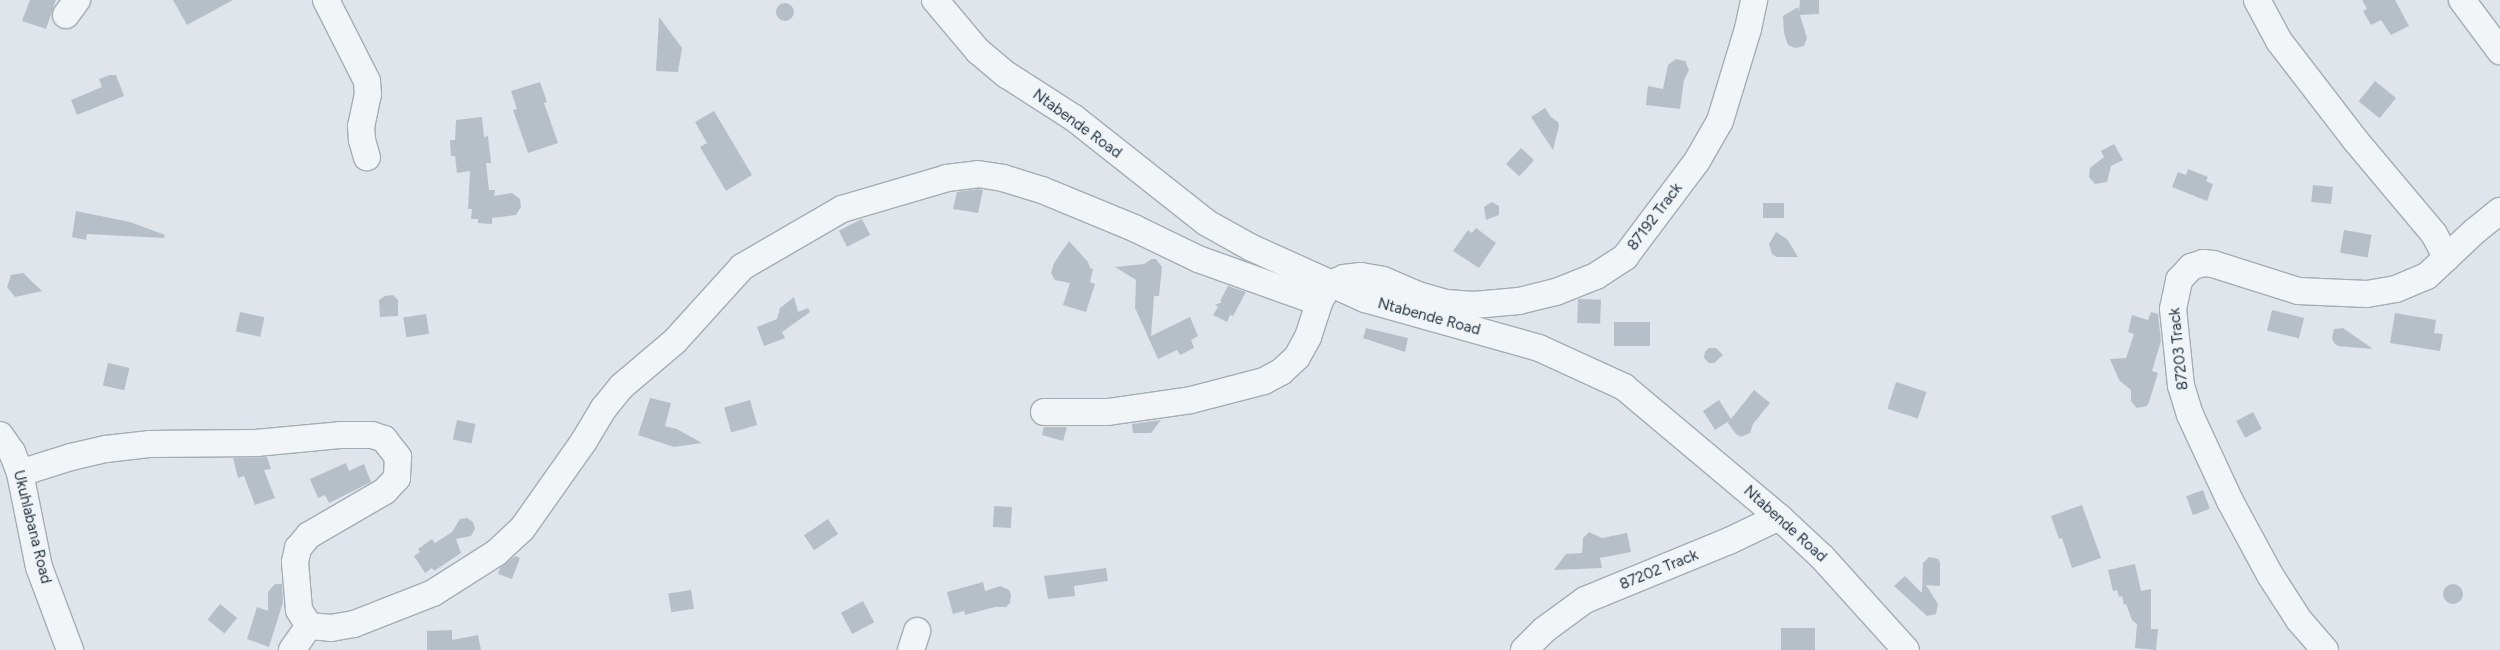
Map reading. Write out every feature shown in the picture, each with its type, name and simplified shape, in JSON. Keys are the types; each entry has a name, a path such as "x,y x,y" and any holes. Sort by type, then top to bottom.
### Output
{"street":[{"path":"326,0 367,81 368,94 361,126 362,140 367,157"},
{"name":"Ntabende Road","path":"935,0 978,51 1000,69 1074,118 1207,223 1325,292 1365,300 1539,348 1624,387 1779,517 1822,557 1906,650"},
{"name":"87192 Track","path":"1325,292 1344,278 1361,276 1383,280 1418,295 1446,303 1483,305 1519,301 1556,292 1596,276 1625,257 1696,162 1720,121 1748,29 1754,0"},
{"path":"2257,0 2279,40 2367,156 2434,234 2448,258"},
{"path":"2462,0 2500,51"},
{"path":"309,626 341,627 382,613 433,593 496,553 522,529 584,442 604,408 622,386 674,341 742,267 842,209 863,202 947,178 978,174 1003,178 1042,190 1125,224 1198,259 1281,290 1325,292 1308,336 1297,357 1281,372 1264,381 1191,400 1108,412 1044,412"},
{"name":"87203 Track","path":"2325,650 2299,620 2270,575 2230,501 2190,415 2180,386 2174,309 2176,290 2185,272 2191,267 2203,263 2213,264 2298,291 2366,294 2396,289 2427,276 2475,231 2500,211"},
{"path":"8,453 89,453 149,444 256,443 340,435 372,435 384,439 398,457 397,478 385,491 309,535 298,548 295,562 299,610 309,626"},
{"name":"Ukuhlabana Road","path":"8,453 39,566 70,650"},
{"name":"87202 Track","path":"1524,650 1544,630 1584,600 1729,541 1779,517"},
{"path":"292,650 309,626"}],"building":[{"path":"30,0 56,0 46,29 22,21"},
{"path":"173,0 233,0 187,25"},
{"path":"1800,0 1819,0 1819,14 1800,15 1807,38 1804,46 1795,48 1788,45 1784,33 1783,16 1798,7 1799,12"},
{"path":"2362,0 2395,0 2409,26 2391,35 2381,20 2371,25 2363,11 2367,9"},
{"path":"785,3 791,6 794,12 791,18 785,21 779,18 776,12 779,6"},
{"path":"659,17 682,48 678,72 656,71"},
{"path":"1676,59 1685,61 1689,70 1684,80 1680,109 1646,105 1648,86 1663,89 1668,65"},
{"path":"116,75 124,96 77,115 71,100 102,87 99,79"},
{"path":"2375,81 2396,98 2380,118 2359,101"},
{"path":"540,82 547,102 544,103 558,143 528,153 513,110 517,109 511,91"},
{"path":"1545,108 1551,117 1558,122 1559,126 1553,150 1531,117"},
{"path":"714,111 752,175 726,191 700,147 707,143 695,122"},
{"path":"482,117 484,137 488,136 491,163 486,163 489,190 495,190 494,196 512,193 520,199 521,207 516,215 492,218 492,224 478,223 478,219 471,219 472,209 468,209 470,171 457,173 455,156 451,156 450,140 455,140 456,120"},
{"path":"2114,144 2123,160 2111,166 2107,182 2095,184 2089,177 2090,168 2104,157 2101,151"},
{"path":"1521,148 1534,160 1519,176 1506,164"},
{"path":"2188,169 2208,177 2206,181 2213,184 2207,201 2172,187 2178,172 2186,175"},
{"path":"2313,185 2333,187 2331,204 2311,202"},
{"path":"983,190 978,213 953,209 957,192"},
{"path":"1492,202 1499,206 1499,215 1486,220 1484,207"},
{"path":"1763,203 1784,203 1784,218 1763,218"},
{"path":"76,211 130,222 165,235 164,238 87,234 86,240 72,237"},
{"path":"862,219 870,235 847,247 839,231"},
{"path":"1476,228 1496,243 1479,268 1453,251 1468,230 1472,233"},
{"path":"2344,230 2372,235 2368,258 2340,253"},
{"path":"1776,232 1787,239 1798,257 1777,257 1772,254 1769,244"},
{"path":"1069,241 1088,262 1090,268 1093,269 1090,282 1095,284 1086,312 1063,305 1070,283 1055,280 1051,273 1054,263"},
{"path":"1152,259 1156,259 1162,267 1159,296 1154,296 1151,336 1190,317 1198,336 1191,340 1194,348 1180,355 1177,350 1158,359 1135,308 1136,280 1115,267 1144,264"},
{"path":"23,273 42,291 15,297 7,287 11,275"},
{"path":"1228,286 1246,292 1233,316 1230,315 1227,322 1213,315 1218,307 1215,305 1222,302 1220,301"},
{"path":"393,295 398,300 398,316 380,317 379,300 385,296"},
{"path":"794,297 798,312 808,308 810,312 782,332 785,338 764,346 757,327 777,319 780,308"},
{"path":"1578,299 1601,300 1600,324 1577,323"},
{"path":"2272,310 2304,318 2299,338 2267,330"},
{"path":"240,312 264,317 260,337 236,332"},
{"path":"2151,312 2158,314 2161,341 2152,371 2158,373 2147,406 2137,408 2131,401 2131,390 2119,380 2110,359 2126,358 2134,334 2128,332 2132,315 2148,320"},
{"path":"2395,313 2436,320 2434,333 2443,334 2440,351 2390,343"},
{"path":"426,314 429,334 406,337 403,318"},
{"path":"1614,322 1650,322 1650,346 1614,346"},
{"path":"1366,328 1408,338 1405,352 1363,338"},
{"path":"2343,328 2373,349 2338,346 2332,338 2334,329"},
{"path":"1709,348 1716,348 1723,355 1714,363 1709,363 1704,358 1705,352"},
{"path":"108,363 129,368 124,390 103,385"},
{"path":"1896,382 1926,392 1918,419 1887,409"},
{"path":"1754,390 1770,403 1753,424 1750,433 1741,437 1736,434 1728,423 1729,421 1715,430 1703,411 1719,400 1731,419"},
{"path":"650,398 671,403 665,426 677,429 702,443 674,447 638,435"},
{"path":"750,400 757,425 731,432 724,407"},
{"path":"2253,412 2262,429 2245,438 2236,421"},
{"path":"457,420 476,424 471,444 453,440"},
{"path":"1161,420 1151,433 1133,433 1132,424"},
{"path":"1044,427 1067,427 1063,441 1042,435"},
{"path":"267,457 271,469 264,470 275,498 255,505 244,476 238,478 233,458"},
{"path":"346,463 349,471 364,464 371,482 329,503 325,495 318,498 310,479"},
{"path":"2203,490 2210,509 2193,515 2186,496"},
{"path":"2082,505 2101,558 2072,568 2062,538 2059,539 2051,516"},
{"path":"994,506 1012,507 1011,528 993,527"},
{"path":"467,518 473,522 475,529 471,536 456,539 461,553 434,571 432,568 425,573 414,556 420,552 418,549 432,539 435,543 452,532 460,519"},
{"path":"828,519 838,534 814,550 804,535"},
{"path":"1589,532 1602,538 1627,533 1631,552 1600,558 1602,568 1554,570 1566,554 1582,553 1583,538"},
{"path":"515,556 520,558 512,579 498,574 500,568"},
{"path":"1929,557 1938,559 1940,563 1940,586 1926,585 1938,604 1936,614 1927,616 1894,586 1905,576 1922,593 1923,563"},
{"path":"2135,564 2141,591 2151,589 2151,629 2158,629 2156,650 2135,648 2137,624 2132,620 2126,604 2124,605 2122,596 2119,597 2117,590 2113,591 2108,570"},
{"path":"1106,568 1108,581 1074,586 1075,596 1048,599 1044,576"},
{"path":"983,582 985,591 1000,586 1009,590 1011,594 1010,603 1006,607 995,607 965,615 964,611 953,614 947,592"},
{"path":"275,584 282,584 283,602 269,647 247,639 257,607 268,611 268,592"},
{"path":"2449,584 2457,584 2463,590 2463,598 2457,604 2449,604 2443,598 2443,590"},
{"path":"691,590 694,609 671,612 668,594"},
{"path":"863,601 874,622 852,634 841,613"},
{"path":"220,604 237,618 225,633 207,620"},
{"path":"1781,628 1815,628 1815,650 1781,650"},
{"path":"452,630 452,640 478,635 481,650 427,650 427,631"}]}
